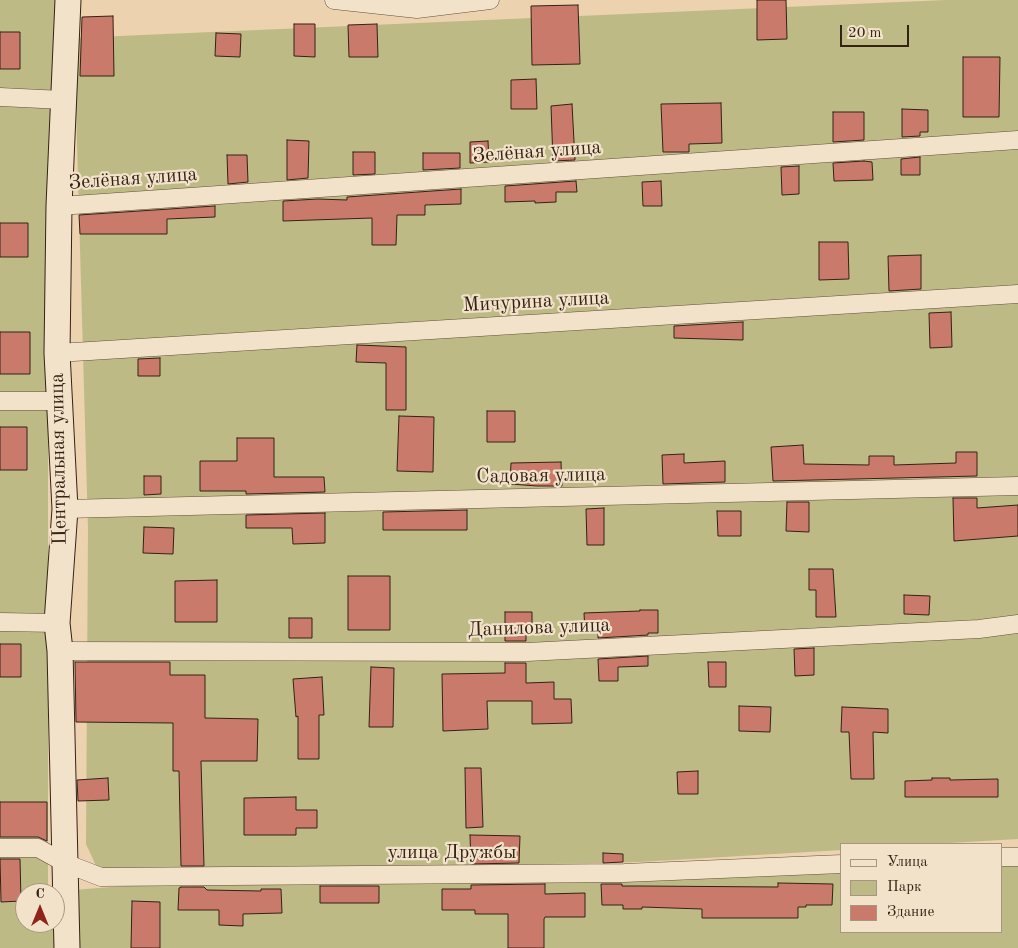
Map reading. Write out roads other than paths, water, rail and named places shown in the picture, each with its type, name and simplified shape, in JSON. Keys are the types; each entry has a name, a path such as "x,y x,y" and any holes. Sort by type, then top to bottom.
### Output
{"street":[{"name":"Центральная улица","path":"67,948 60,651 57,623 65,509 57,353 59,206 68,0"},
{"path":"334,0 417,9 490,0"},
{"path":"0,98 63,100"},
{"name":"Зелёная улица","path":"59,206 1018,140"},
{"name":"Мичурина улица","path":"57,353 1018,294"},
{"path":"0,401 59,401"},
{"name":"Садовая улица","path":"65,509 1018,486"},
{"path":"0,622 57,623"},
{"name":"Данилова улица","path":"60,651 527,652 979,629 1018,624"},
{"name":"улица Дружбы","path":"0,848 38,848 65,863 101,876 624,873 840,864"},
{"path":"1003,857 1018,857"}]}
